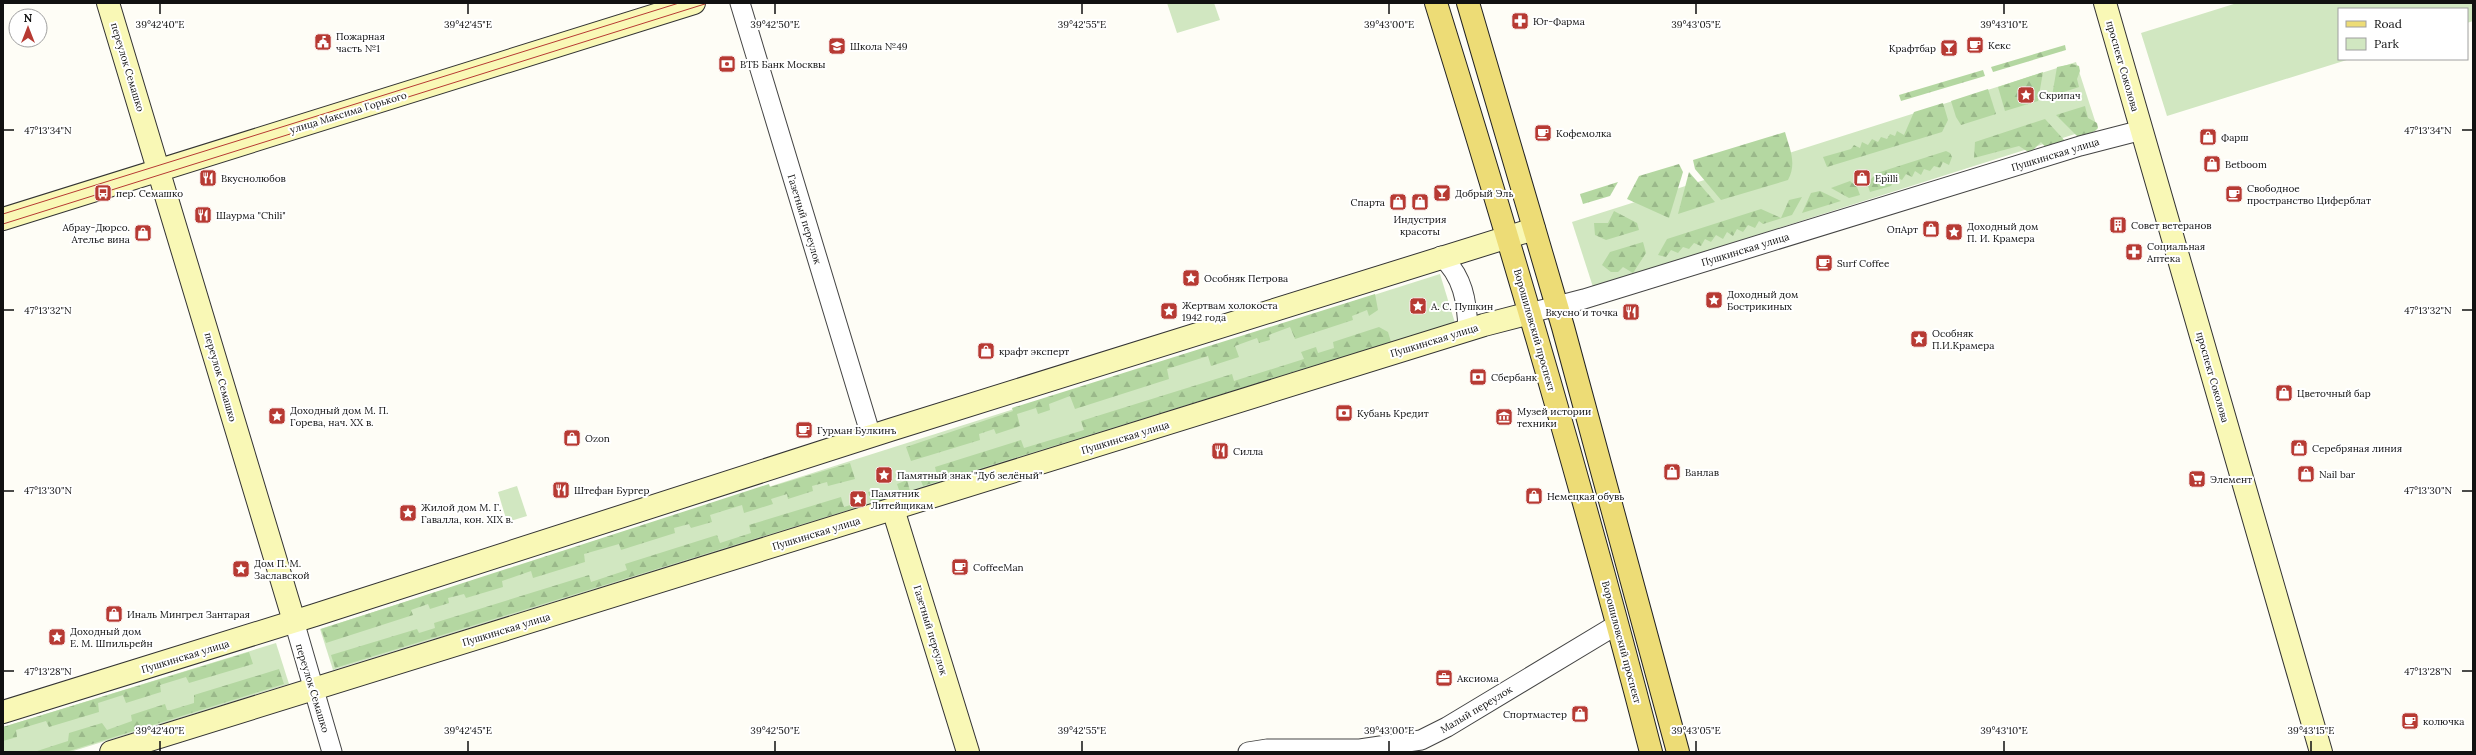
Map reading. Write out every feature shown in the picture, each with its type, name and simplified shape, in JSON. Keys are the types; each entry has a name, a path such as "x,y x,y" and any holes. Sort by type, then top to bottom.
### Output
{"main road":[{"name":"Ворошиловский проспект","path":"1436,3 1508,236 1618,624 1651,752"},
{"path":"1468,3 1556,307 1678,752"}],"street":[{"name":"переулок Семашко","path":"108,3 160,170 332,752"},
{"name":"улица Максима Горького","path":"3,219 694,3"},
{"name":"Газетный переулок","path":"740,3 871,436"},
{"name":"проспект Соколова","path":"2104,3 2321,752"},
{"name":"Пушкинская улица","path":"111,752 1468,330 1556,307 2080,146 2142,130"},
{"name":"Пушкинская улица","path":"3,712 294,621 871,436 1441,256 1534,229"},
{"path":"1441,256 1452,266 1464,293 1468,330"},
{"name":"Газетный переулок","path":"893,509 968,752"},
{"name":"Малый переулок","path":"1248,752 1267,749 1360,749 1421,740 1447,727 1618,624"}],"green space":[{"path":"1167,3 1214,3 1220,20 1177,33"},
{"path":"2237,3 2473,3 2473,21 2468,23 2468,8 2338,8 2338,60 2347,60 2167,116 2141,33"},
{"path":"2065,45 2066,50 1993,72 1991,67"},
{"path":"2076,62 2097,127 1593,287 1572,222"},
{"path":"2072,64 2079,66 2080,71 2077,79 2079,87 2052,96 2057,67"},
{"path":"1983,70 1985,76 1901,101 1899,95"},
{"path":"2043,72 2038,101 2005,111 1998,87"},
{"path":"1988,89 1996,114 1961,125 1956,117 1951,101"},
{"path":"1943,103 1948,120 1942,132 1827,167 1823,157 1851,149 1854,145 1860,148 1862,142 1868,145 1872,139 1878,142 1881,137 1887,139 1890,134 1895,136 1897,131 1904,135 1914,112"},
{"path":"2085,106 2088,118 2097,123 2098,128 2095,131 2079,138 2056,115"},
{"path":"2045,119 2066,142 2047,149 2041,142 2030,153 2019,146 1974,158 1975,142"},
{"path":"1785,132 1792,156 1791,174 1788,180 1721,200 1695,169 1693,160"},
{"path":"1946,151 1950,153 1952,157 1949,165 1943,162 1940,168 1934,166 1930,171 1924,169 1921,175 1915,171 1912,177 1906,174 1902,180 1896,177 1891,186 1870,192 1867,183 1877,173"},
{"path":"1679,164 1683,172 1669,218 1627,199 1639,176"},
{"path":"1689,172 1715,202 1678,214"},
{"path":"1850,181 1857,187 1860,195 1849,198 1831,188"},
{"path":"1618,182 1610,196 1583,204 1580,194"},
{"path":"1820,191 1841,201 1802,213 1811,193"},
{"path":"1802,197 1792,215 1763,224 1759,221 1755,228 1748,225 1743,232 1737,229 1733,236 1727,232 1723,239 1716,235 1711,242 1705,239 1701,246 1694,243 1689,249 1683,247 1678,253 1671,250 1666,257 1658,255 1667,239 1761,209 1781,218 1789,200"},
{"path":"1614,211 1637,223 1639,230 1606,240 1595,235 1594,223 1608,223"},
{"path":"1643,242 1646,253 1633,273 1623,267 1618,272 1611,272 1602,265 1610,252"},
{"path":"1440,274 1455,323 333,670 320,629"},
{"path":"1375,294 1378,310 1369,316 1367,310 1352,316 1353,320 1295,339 1290,327 1269,335 1270,340 1259,343 1257,338 1235,346 1239,357 1211,366 1208,356 1167,369 1169,379 1075,409 1070,396 1049,404 1050,410 1038,414 1036,408 1017,414 1020,426 996,434 994,429 979,434 980,440 911,461 906,447 1013,411 1012,408"},
{"path":"1379,327 1388,332 1391,342 923,486 921,481 937,476 935,467 1021,440 1024,448 1084,430 1081,421 1232,374 1234,381 1304,359 1301,352 1316,347 1318,353 1334,348 1333,342"},
{"path":"850,463 855,479 828,486 827,482 812,486 813,491 788,499 787,494 771,499 773,504 744,513 742,505 710,515 712,522 691,528 689,524 674,528 675,533 621,550 619,544 584,554 585,562 533,578 531,571 502,581 503,587 466,598 464,594 448,598 449,603 430,609 428,604 411,610 413,615 326,643 321,629 769,484 770,487"},
{"path":"907,480 910,491 871,503 868,492 877,490 879,496 899,490 897,484"},
{"path":"517,486 527,516 507,522 498,492"},
{"path":"841,497 844,507 860,502 861,506 335,668 331,655 417,629 419,633 435,628 434,623 589,575 591,582 627,570 625,564 717,535 720,543 751,533 749,525"},
{"path":"276,643 289,684 70,752 3,752 3,727"},
{"path":"249,652 253,664 189,683 186,677 160,685 161,692 126,703 123,695 98,703 99,712 49,727 46,721 16,730 17,737 3,741 3,727"},
{"path":"279,669 284,684 66,752 34,752 68,741 69,733 102,723 107,730 132,721 131,715 165,704 167,710 171,710 194,703 194,695"}],"tram line":[{"path":"3,214 679,3"},
{"path":"3,224 708,3"}],"place":[{"name":"Юг-Фарма","path":"1520,21"},
{"name":"Пожарная часть №1","path":"323,42"},
{"name":"Кекс","path":"1975,45"},
{"name":"Школа №49","path":"837,46"},
{"name":"Крафтбар","path":"1949,48"},
{"name":"ВТБ Банк Москвы","path":"727,64"},
{"name":"Скрипач","path":"2026,95"},
{"name":"Кофемолка","path":"1543,133"},
{"name":"Фарш","path":"2208,137"},
{"name":"Betboom","path":"2212,164"},
{"name":"Вкуснолюбов","path":"208,178"},
{"name":"Epilli","path":"1862,178"},
{"name":"пер. Семашко","path":"103,193"},
{"name":"Добрый Эль","path":"1442,193"},
{"name":"Свободное пространство Циферблат","path":"2234,194"},
{"name":"Спарта","path":"1398,202"},
{"name":"Индустрия красоты","path":"1420,202"},
{"name":"Шаурма \"Chili\"","path":"203,215"},
{"name":"Совет ветеранов","path":"2118,225"},
{"name":"ОпАрт","path":"1931,229"},
{"name":"Доходный дом П. И. Крамера","path":"1954,232"},
{"name":"Абрау-Дюрсо. Ателье вина","path":"143,233"},
{"name":"Социальная Аптека","path":"2134,252"},
{"name":"Surf Coffee","path":"1824,263"},
{"name":"Особняк Петрова","path":"1191,278"},
{"name":"Доходный дом Бострикиных","path":"1714,300"},
{"name":"А. С. Пушкин","path":"1418,306"},
{"name":"Жертвам холокоста 1942 года","path":"1169,311"},
{"name":"Вкусно и точка","path":"1631,312"},
{"name":"Особняк П.И.Крамера","path":"1919,339"},
{"name":"крафт эксперт","path":"986,351"},
{"name":"Сбербанк","path":"1478,377"},
{"name":"Цветочный бар","path":"2284,393"},
{"name":"Кубань Кредит","path":"1344,413"},
{"name":"Доходный дом М. П. Горева, нач. ХХ в.","path":"277,416"},
{"name":"Музей истории техники","path":"1504,417"},
{"name":"Гурман Булкинъ","path":"804,430"},
{"name":"Ozon","path":"572,438"},
{"name":"Серебряная линия","path":"2299,448"},
{"name":"Силла","path":"1220,451"},
{"name":"Ванлав","path":"1672,472"},
{"name":"Nail bar","path":"2306,474"},
{"name":"Памятный знак \"Дуб зелёный\"","path":"884,475"},
{"name":"Элемент","path":"2197,479"},
{"name":"Штефан Бургер","path":"561,490"},
{"name":"Немецкая обувь","path":"1534,496"},
{"name":"Памятник Литейщикам","path":"858,499"},
{"name":"Жилой дом М. Г. Гавалла, кон. XIX в.","path":"408,513"},
{"name":"CoffeeMan","path":"960,567"},
{"name":"Дом П. М. Заславской","path":"241,569"},
{"name":"Иналь Мингрел Зантарая","path":"114,614"},
{"name":"Доходный дом Е. М. Шпильрейн","path":"57,637"},
{"name":"Аксиома","path":"1444,678"},
{"name":"Спортмастер","path":"1580,714"},
{"name":"колючка","path":"2410,721"}]}
